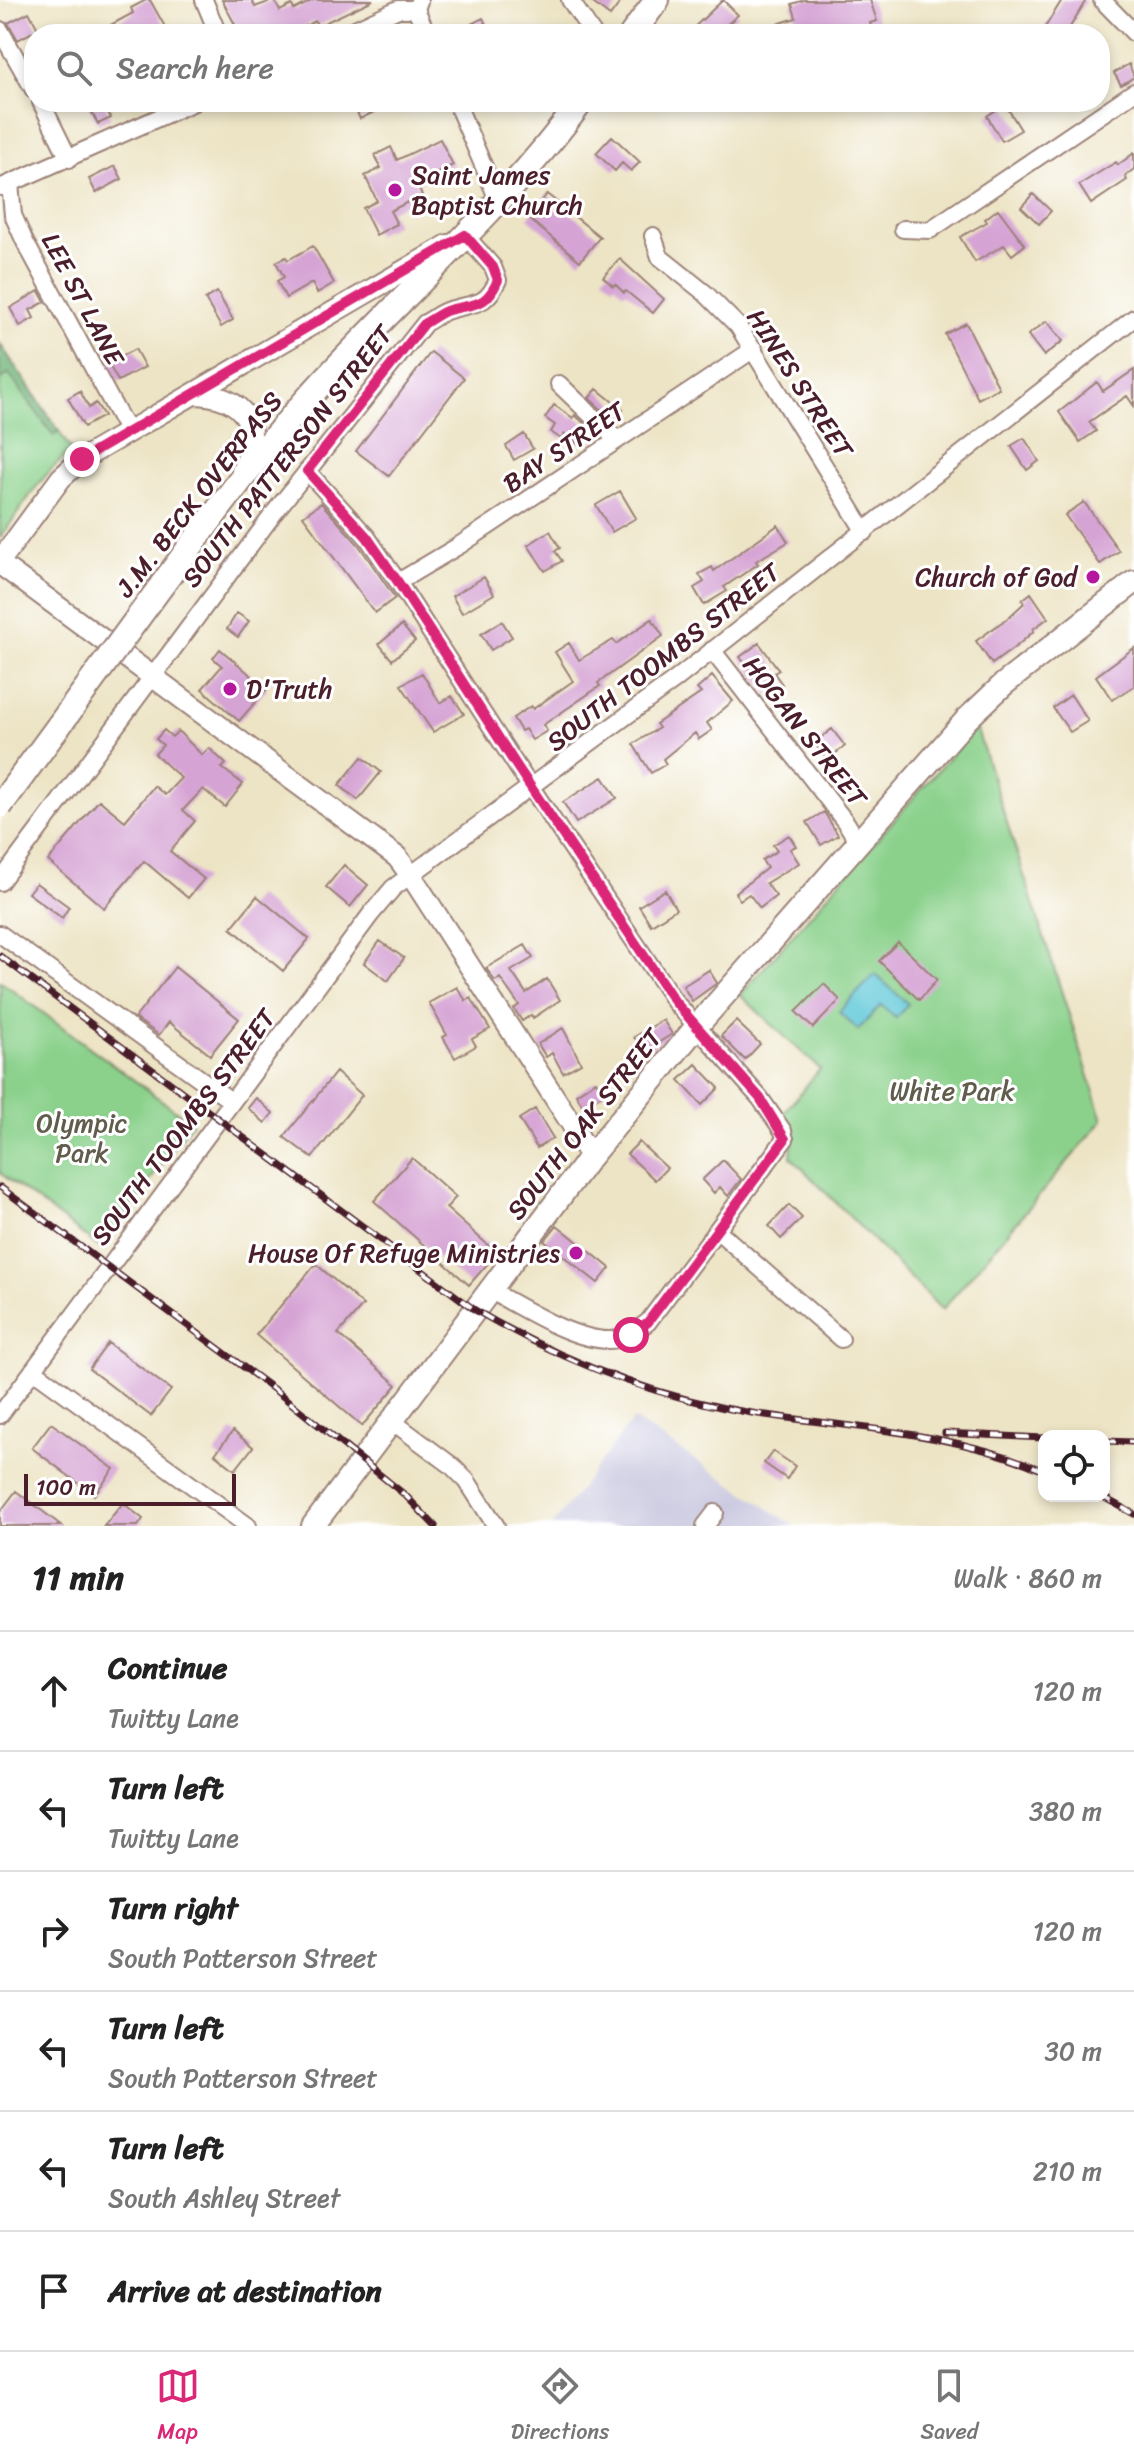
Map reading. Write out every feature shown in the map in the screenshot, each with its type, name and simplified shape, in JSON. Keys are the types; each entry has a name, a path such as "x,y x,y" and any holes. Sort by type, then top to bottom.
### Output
{"main road":[{"path":"639,24 657,0"},
{"path":"465,235 544,152 574,112"},
{"name":"J.M. BECK OVERPASS","path":"0,806 234,489 330,374 465,235"},
{"name":"SOUTH OAK STREET","path":"313,1526 590,1157 697,1026 985,701 1134,582"}],"street":[{"path":"204,0 214,24"},
{"path":"570,0 586,24"},
{"path":"1102,0 1134,33"},
{"path":"366,24 398,9 418,4 424,24"},
{"path":"0,30 24,72"},
{"path":"1110,108 1134,92"},
{"path":"46,112 69,159"},
{"path":"5,186 172,112"},
{"path":"460,112 499,202"},
{"path":"903,229 930,230 1104,112"},
{"name":"LEE ST LANE","path":"5,186 25,242 128,432"},
{"path":"465,235 82,459 61,478 0,562 176,696 397,857 571,1123 590,1157"},
{"name":"SOUTH PATTERSON STREET","path":"0,882 307,471 425,323 447,310 476,305 491,296 498,280 493,267 465,235"},
{"name":"HINES STREET","path":"653,236 660,257 726,311 754,349 865,532"},
{"name":"SOUTH TOOMBS STREET","path":"0,1415 231,1101 393,888 712,650 1134,318"},
{"name":"BAY STREET","path":"398,582 460,545 754,349"},
{"path":"559,384 617,440"},
{"path":"195,394 226,398 235,404 248,423 250,456 234,489"},
{"path":"307,471 367,537 675,1002 760,1098 785,1139 648,1322 621,1338 593,1338 565,1329 489,1290"},
{"name":"HOGAN STREET","path":"712,650 858,842"},
{"path":"0,934 231,1101"},
{"path":"718,1231 841,1339"},
{"path":"33,1370 248,1526"},
{"path":"392,1421 467,1481 496,1526"}],"shaded area":[{"path":"633,1419 795,1526 552,1526"}],"green space":[{"path":"0,344 72,451 42,480 0,538"},
{"path":"0,344 59,431 53,435 9,374 0,380"},
{"name":"White Park","path":"976,727 1103,1120 942,1310 791,1157 793,1130 782,1115 820,1069 740,995"},
{"name":"Olympic Park","path":"0,981 192,1123 101,1248 0,1173"}],"water":[{"path":"875,974 908,1004 896,1018 881,1005 858,1030 839,1012"}],"building":[{"path":"150,0 163,24 113,24 133,13 131,8"},
{"path":"222,0 252,0 255,7 274,0 280,11 292,5 294,10 313,0 373,0 322,24 315,21 309,24 235,24"},
{"path":"589,0 622,0 610,16"},
{"path":"723,0 738,15 728,24 698,24"},
{"path":"804,0 870,0 877,21 870,24 777,24 796,18 792,4"},
{"path":"1062,0 1086,0 1072,24 1047,24"},
{"path":"29,12 35,24 24,24 24,37 18,40 8,23"},
{"path":"483,18 486,24 471,24"},
{"path":"1129,64 1134,77 1121,85 1114,73"},
{"path":"91,112 108,112 111,118 98,124"},
{"path":"357,112 374,112 360,119"},
{"path":"993,112 1010,112 1021,130 1002,141 987,116"},
{"path":"612,136 640,162 631,171 622,163 615,171 596,153"},
{"name":"Saint James Baptist Church","path":"440,139 453,165 416,184 422,195 390,211 397,224 376,235 363,208 377,201 365,176 381,168 375,155 391,147 397,160"},
{"path":"1134,153 1134,169 1125,176 1127,180 1091,204 1079,185"},
{"path":"115,166 122,179 96,193 89,179"},
{"path":"547,194 600,237 580,261 528,218"},
{"path":"1033,194 1051,211 1039,224 1021,207"},
{"path":"998,209 1025,245 1012,255 1004,245 975,262 960,237 987,222 985,219"},
{"path":"313,246 334,283 317,293 312,283 286,298 277,281 284,277 276,262 286,257 288,260"},
{"path":"620,259 664,299 653,313 603,277"},
{"path":"39,291 45,302 30,310 34,318 20,326 10,308"},
{"path":"217,292 233,320 221,327 205,299"},
{"path":"1047,321 1063,341 1044,356 1028,335"},
{"path":"966,323 999,388 978,399 945,334"},
{"path":"135,349 145,367 118,381 108,363"},
{"path":"431,352 464,378 389,476 356,451"},
{"path":"1134,370 1134,406 1127,396 1089,422 1096,431 1080,442 1059,412 1097,382 1103,391"},
{"path":"597,389 623,410 614,421 589,398"},
{"path":"80,391 89,408 96,403 104,416 84,427 68,398"},
{"path":"554,405 573,418 575,415 589,428 578,444 565,434 561,439 551,432 555,425 545,418"},
{"path":"524,434 533,449 514,460 506,446"},
{"path":"1024,438 1039,461 1027,470 1011,446"},
{"path":"620,491 636,518 612,532 596,505"},
{"path":"1084,502 1119,551 1100,564 1065,515"},
{"path":"321,503 358,544 395,598 375,613 303,516"},
{"path":"778,525 788,542 756,561 758,564 724,587 727,591 704,605 694,588 704,582 699,574 712,567 714,571"},
{"path":"550,531 560,548 555,551 562,561 545,571 528,545"},
{"path":"484,577 494,594 462,613 452,596"},
{"path":"1031,593 1048,618 992,664 976,641 1009,617"},
{"path":"237,613 249,621 238,637 227,629"},
{"path":"652,619 663,636 598,683 600,686 543,725 547,731 532,740 525,729 521,731 513,718 531,706 533,709 573,681 555,652 569,643 579,660 613,640 616,644"},
{"path":"502,621 512,637 491,650 481,634"},
{"path":"402,625 415,641 392,660 379,644"},
{"path":"759,643 779,670 774,673 782,684 768,695 740,657"},
{"path":"1134,648 1134,686 1112,700 1096,676"},
{"path":"220,649 267,689 239,721 202,689 222,666 213,658"},
{"path":"422,673 440,703 452,696 464,714 433,732 401,685"},
{"path":"712,676 733,701 707,723 712,730 699,739 695,733 663,759 666,764 651,773 633,744 659,728 656,724 701,693 697,689"},
{"path":"1071,695 1088,721 1070,732 1053,708"},
{"path":"832,729 845,746 827,760 814,743"},
{"path":"164,730 172,737 178,731 202,755 209,748 226,764 222,768 243,784 225,807 203,789 183,810 195,821 170,851 204,879 188,898 144,861 104,908 48,861 99,800 125,821 154,786 165,795 181,778 155,754 163,745 156,739"},
{"path":"362,757 381,772 358,800 339,785"},
{"path":"603,777 617,798 576,823 563,802"},
{"path":"824,812 838,835 821,845 807,822"},
{"path":"789,835 796,846 790,849 799,863 766,883 776,896 760,908 749,894 740,900 735,893 767,868 762,860 777,851 773,845"},
{"path":"344,865 368,885 350,907 326,887"},
{"path":"36,883 69,907 62,918 28,893"},
{"path":"665,890 676,909 651,925 639,906"},
{"path":"257,896 309,939 283,971 231,928"},
{"path":"380,941 404,958 388,981 364,963"},
{"path":"898,942 937,980 919,1000 879,961"},
{"path":"525,945 533,958 511,971 526,993 547,979 560,1000 533,1018 531,1015 522,1021 514,1009 519,1005 500,978 495,981 486,968"},
{"path":"175,967 239,1019 210,1055 169,1022 159,1035 135,1018"},
{"path":"709,970 717,983 692,1001 683,986"},
{"path":"824,984 840,1000 813,1028 796,1012"},
{"path":"457,987 466,1001 471,998 490,1029 472,1039 476,1046 455,1058 443,1037 447,1035 429,1003"},
{"path":"663,1020 672,1034 644,1052 634,1037"},
{"path":"736,1021 760,1044 745,1060 721,1036"},
{"path":"563,1028 581,1063 563,1073 552,1053 546,1057 538,1044"},
{"path":"696,1064 719,1088 702,1105 679,1080"},
{"path":"336,1072 362,1095 312,1158 284,1137"},
{"path":"596,1081 604,1094 583,1106 576,1094"},
{"path":"256,1098 273,1113 265,1123 248,1108"},
{"path":"535,1109 553,1138 537,1148 519,1119"},
{"path":"639,1142 667,1168 655,1180 627,1154"},
{"path":"412,1158 456,1197 446,1208 497,1253 469,1285 374,1201"},
{"path":"723,1160 741,1179 728,1196 720,1187 714,1193 702,1180"},
{"path":"789,1205 802,1218 781,1239 769,1226"},
{"name":"House Of Refuge Ministries","path":"557,1225 610,1268 598,1283 544,1241"},
{"path":"316,1264 363,1305 338,1334 397,1385 362,1426 256,1335"},
{"path":"108,1343 171,1390 151,1416 89,1369"},
{"path":"51,1423 114,1469 94,1495 32,1448"},
{"path":"233,1431 253,1447 235,1470 215,1454"},
{"path":"773,1451 795,1466 787,1479 764,1463"},
{"path":"16,1491 62,1526 0,1526 0,1512"},
{"path":"123,1503 143,1519 138,1526 104,1526"}],"railway":[{"path":"0,956 475,1310 541,1345 643,1387 715,1406 937,1439 974,1447 1038,1469"},
{"path":"0,1187 276,1391 405,1495 435,1526"},
{"path":"945,1433 1038,1438"},
{"path":"1110,1441 1134,1442"},
{"path":"1110,1501 1134,1514"}],"place":[{"name":"Saint James Baptist Church","path":"395,190"},
{"name":"Church of God","path":"1093,577"},
{"name":"D'Truth","path":"230,689"},
{"name":"House Of Refuge Ministries","path":"576,1253"}],"route":[{"path":"82,459 465,235 493,267 498,280 491,296 476,305 447,310 425,323 307,471 367,537 675,1002 726,1057 783,1131 785,1139 774,1156 648,1322 631,1335"}]}
